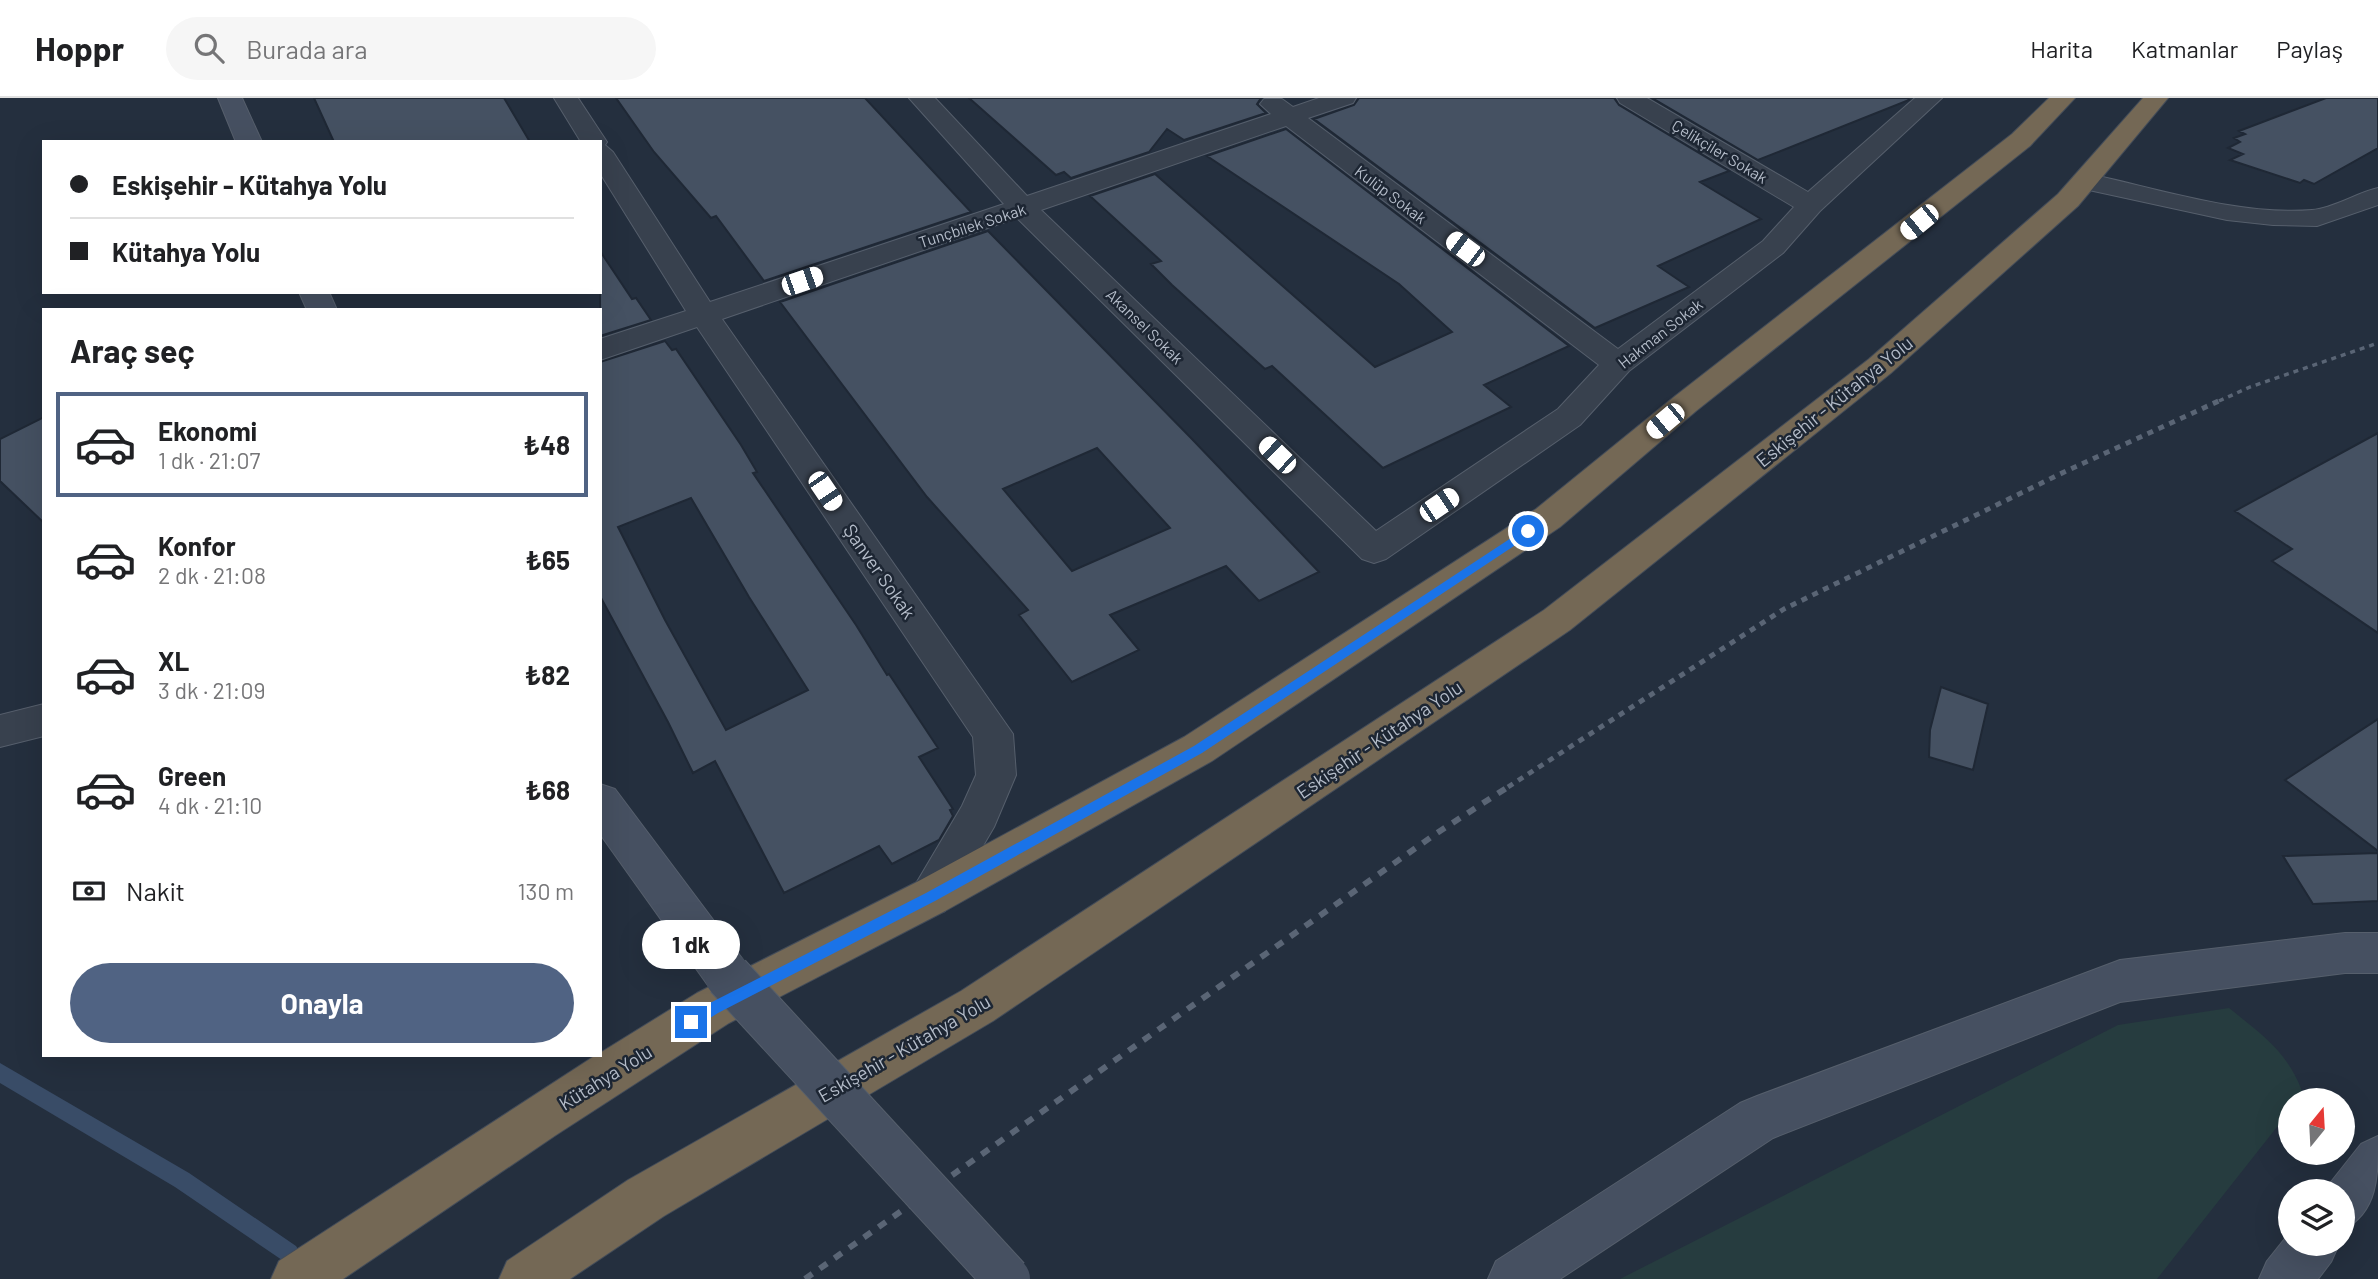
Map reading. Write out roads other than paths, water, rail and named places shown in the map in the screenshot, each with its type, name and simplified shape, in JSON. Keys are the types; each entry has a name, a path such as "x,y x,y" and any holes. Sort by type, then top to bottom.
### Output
{"highway":[{"path":"930,897 1198,749 1548,518 1685,404 1807,311 2021,140 2063,98"},
{"name":"Eskişehir - Kütahya Yolu","path":"525,1279 646,1198 977,1006 1557,620 1880,366 2068,200 2156,98"},
{"name":"Kütahya Yolu","path":"297,1279 539,1118 713,1008 930,897"}],"main road":[{"path":"230,98 248,140"},
{"path":"602,804 728,976 1007,1279"},
{"path":"1514,1279 1756,1120 2120,981 2345,953 2378,953"},
{"path":"2355,1190 2378,1161"},
{"path":"2285,1279 2303,1256"}],"street":[{"path":"566,98 593,140"},
{"name":"Akansel Sokak","path":"921,98 1023,208 1374,550"},
{"name":"Kulüp Sokak","path":"1265,98 1618,364"},
{"name":"Tunçbilek Sokak","path":"602,349 1344,98"},
{"name":"Çelikçiler Sokak","path":"1629,98 1810,205"},
{"name":"Hakman Sokak","path":"1374,550 1569,417 1618,364 1773,247 1810,205 1930,98"},
{"name":"Şanver Sokak","path":"602,155 703,314 993,734 996,775 979,815 930,897"},
{"path":"2085,181 2227,212 2273,217 2317,218 2378,196"},
{"path":"0,731 42,720"}],"waterway":[{"path":"0,1072 182,1180 289,1253 306,1279"}],"railway":[{"path":"2219,401 2250,387 2378,343"},
{"path":"1508,787 1784,609 2060,474 2223,399"},
{"path":"805,1279 1437,833 1511,785"}]}
